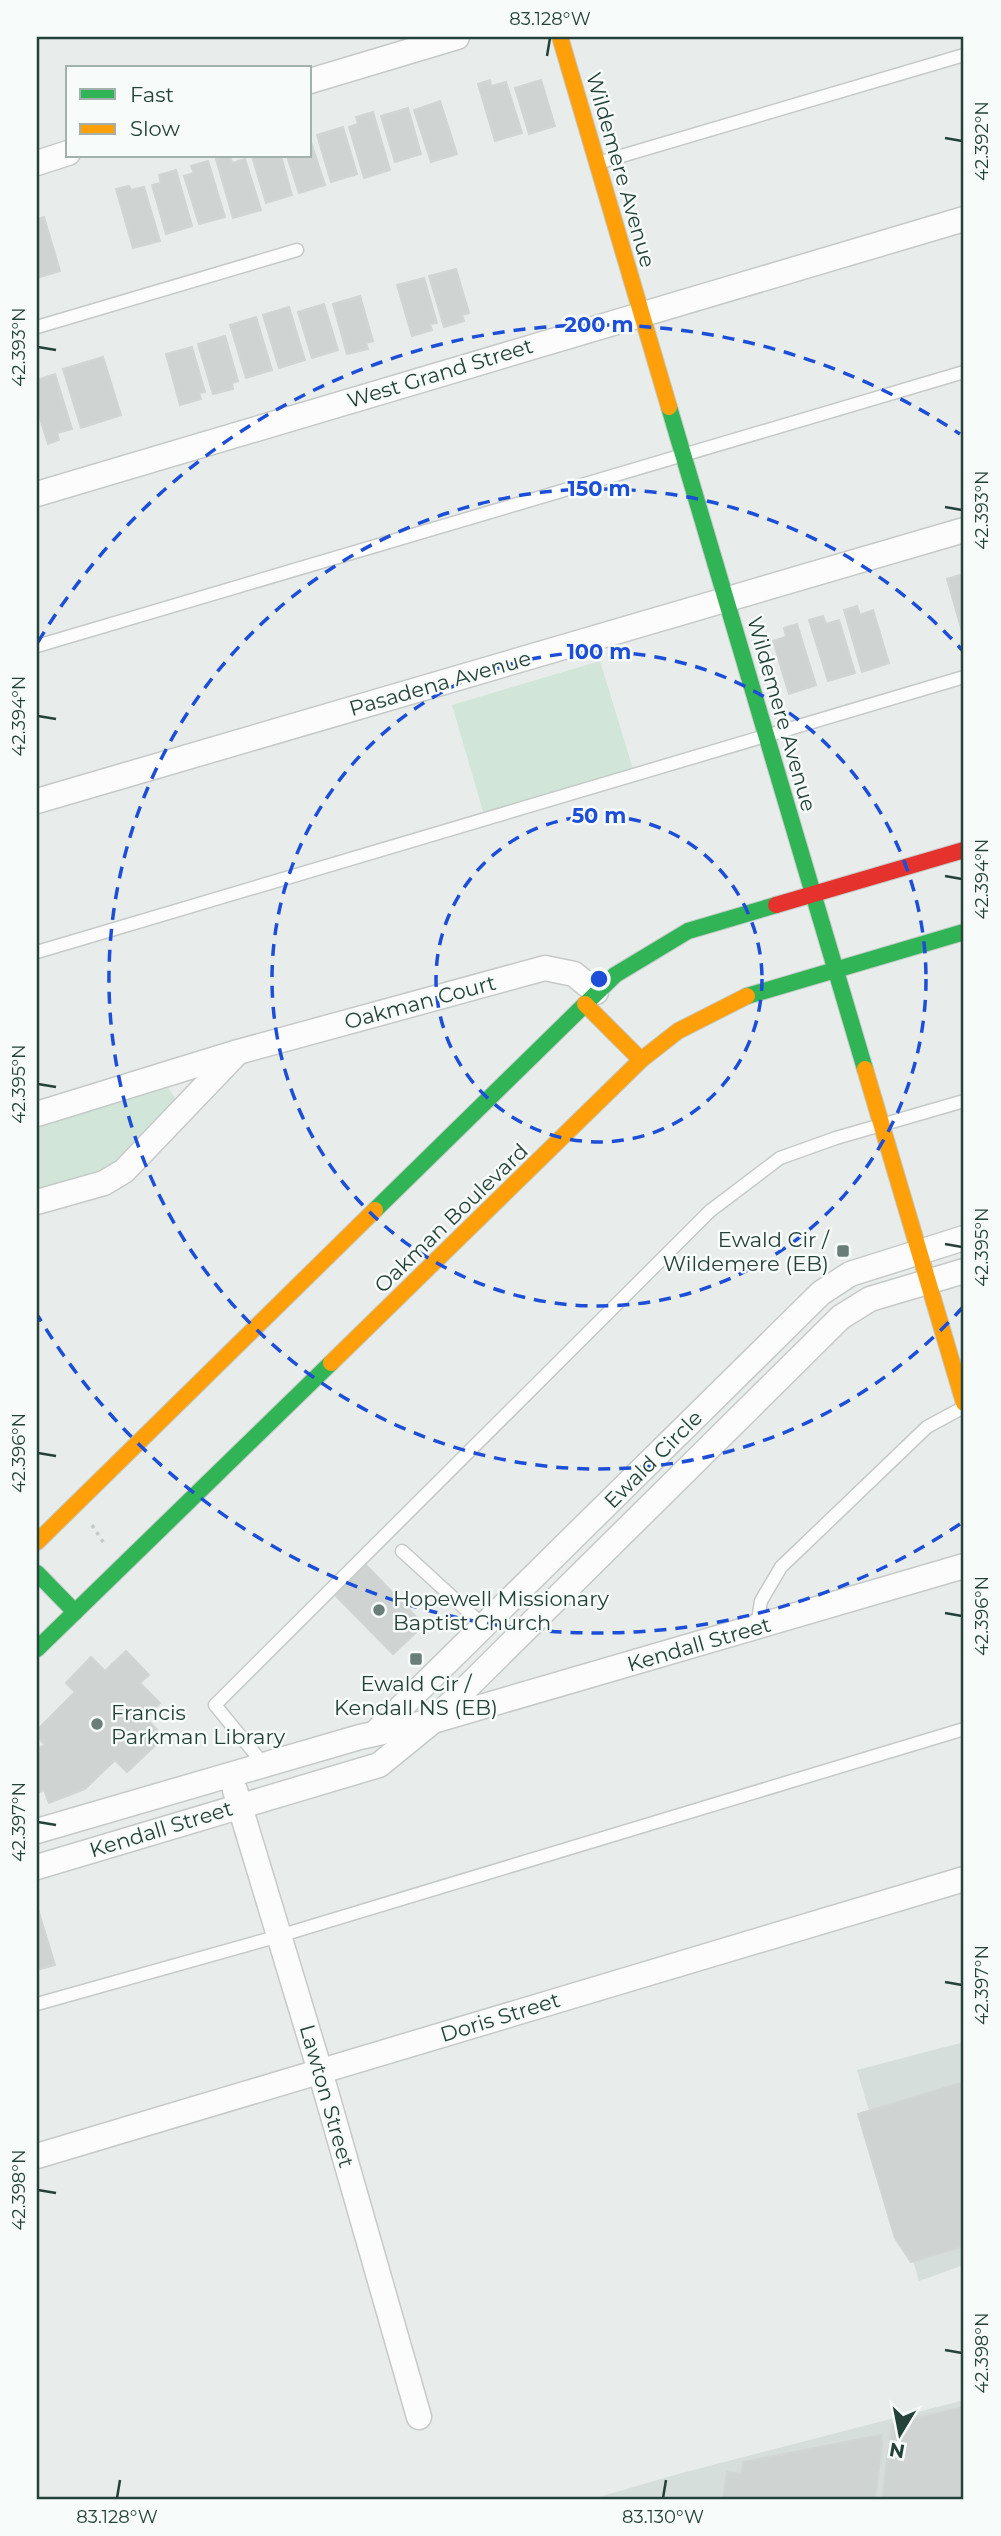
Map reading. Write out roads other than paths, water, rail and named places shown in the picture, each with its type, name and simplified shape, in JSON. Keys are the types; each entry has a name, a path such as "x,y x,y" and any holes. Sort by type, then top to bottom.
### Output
{"street":[{"path":"312,80 457,37"},
{"name":"Wildemere Avenue","path":"560,37 964,1405"},
{"path":"37,163 66,154"},
{"name":"West Grand Street","path":"37,494 964,219"},
{"name":"Pasadena Avenue","path":"37,801 964,530"},
{"path":"37,1542 76,1514 591,998 639,958 688,931 964,850"},
{"name":"Oakman Boulevard","path":"37,1649 641,1060 678,1031 738,999 964,932"},
{"name":"Oakman Court","path":"37,1114 238,1052 545,968 574,974 591,998"},
{"path":"591,998 641,1060"},
{"path":"37,1202 104,1182 124,1171 238,1052"},
{"name":"Ewald Circle","path":"374,1734 821,1293 850,1274 919,1250 964,1238"},
{"name":"Ewald Circle","path":"433,1721 841,1317 870,1299 964,1271"},
{"path":"37,1521 76,1514"},
{"name":"Kendall Street","path":"37,1831 374,1734 433,1721 964,1566"},
{"path":"37,1573 75,1612"},
{"name":"Kendall Street","path":"37,1867 379,1765 433,1721"},
{"name":"Lawton Street","path":"231,1776 320,2071 419,2417"},
{"name":"Doris Street","path":"37,2156 964,1879"}],"lane":[{"path":"597,163 964,55"},
{"path":"37,327 297,250"},
{"path":"37,646 964,372"},
{"path":"37,952 964,677"},
{"path":"265,1766 215,1705 710,1211 780,1158 964,1101"},
{"path":"757,1626 761,1601 781,1567 927,1427 964,1405"},
{"path":"402,1551 484,1626"},
{"path":"37,2004 279,1936 964,1728"}],"place":[{"name":"Ewald Cir / Wildemere (EB)","path":"843,1251"},
{"name":"Hopewell Missionary Baptist Church","path":"379,1610"},
{"name":"Ewald Cir / Kendall NS (EB)","path":"416,1659"},
{"name":"Francis Parkman Library","path":"97,1724"}]}
